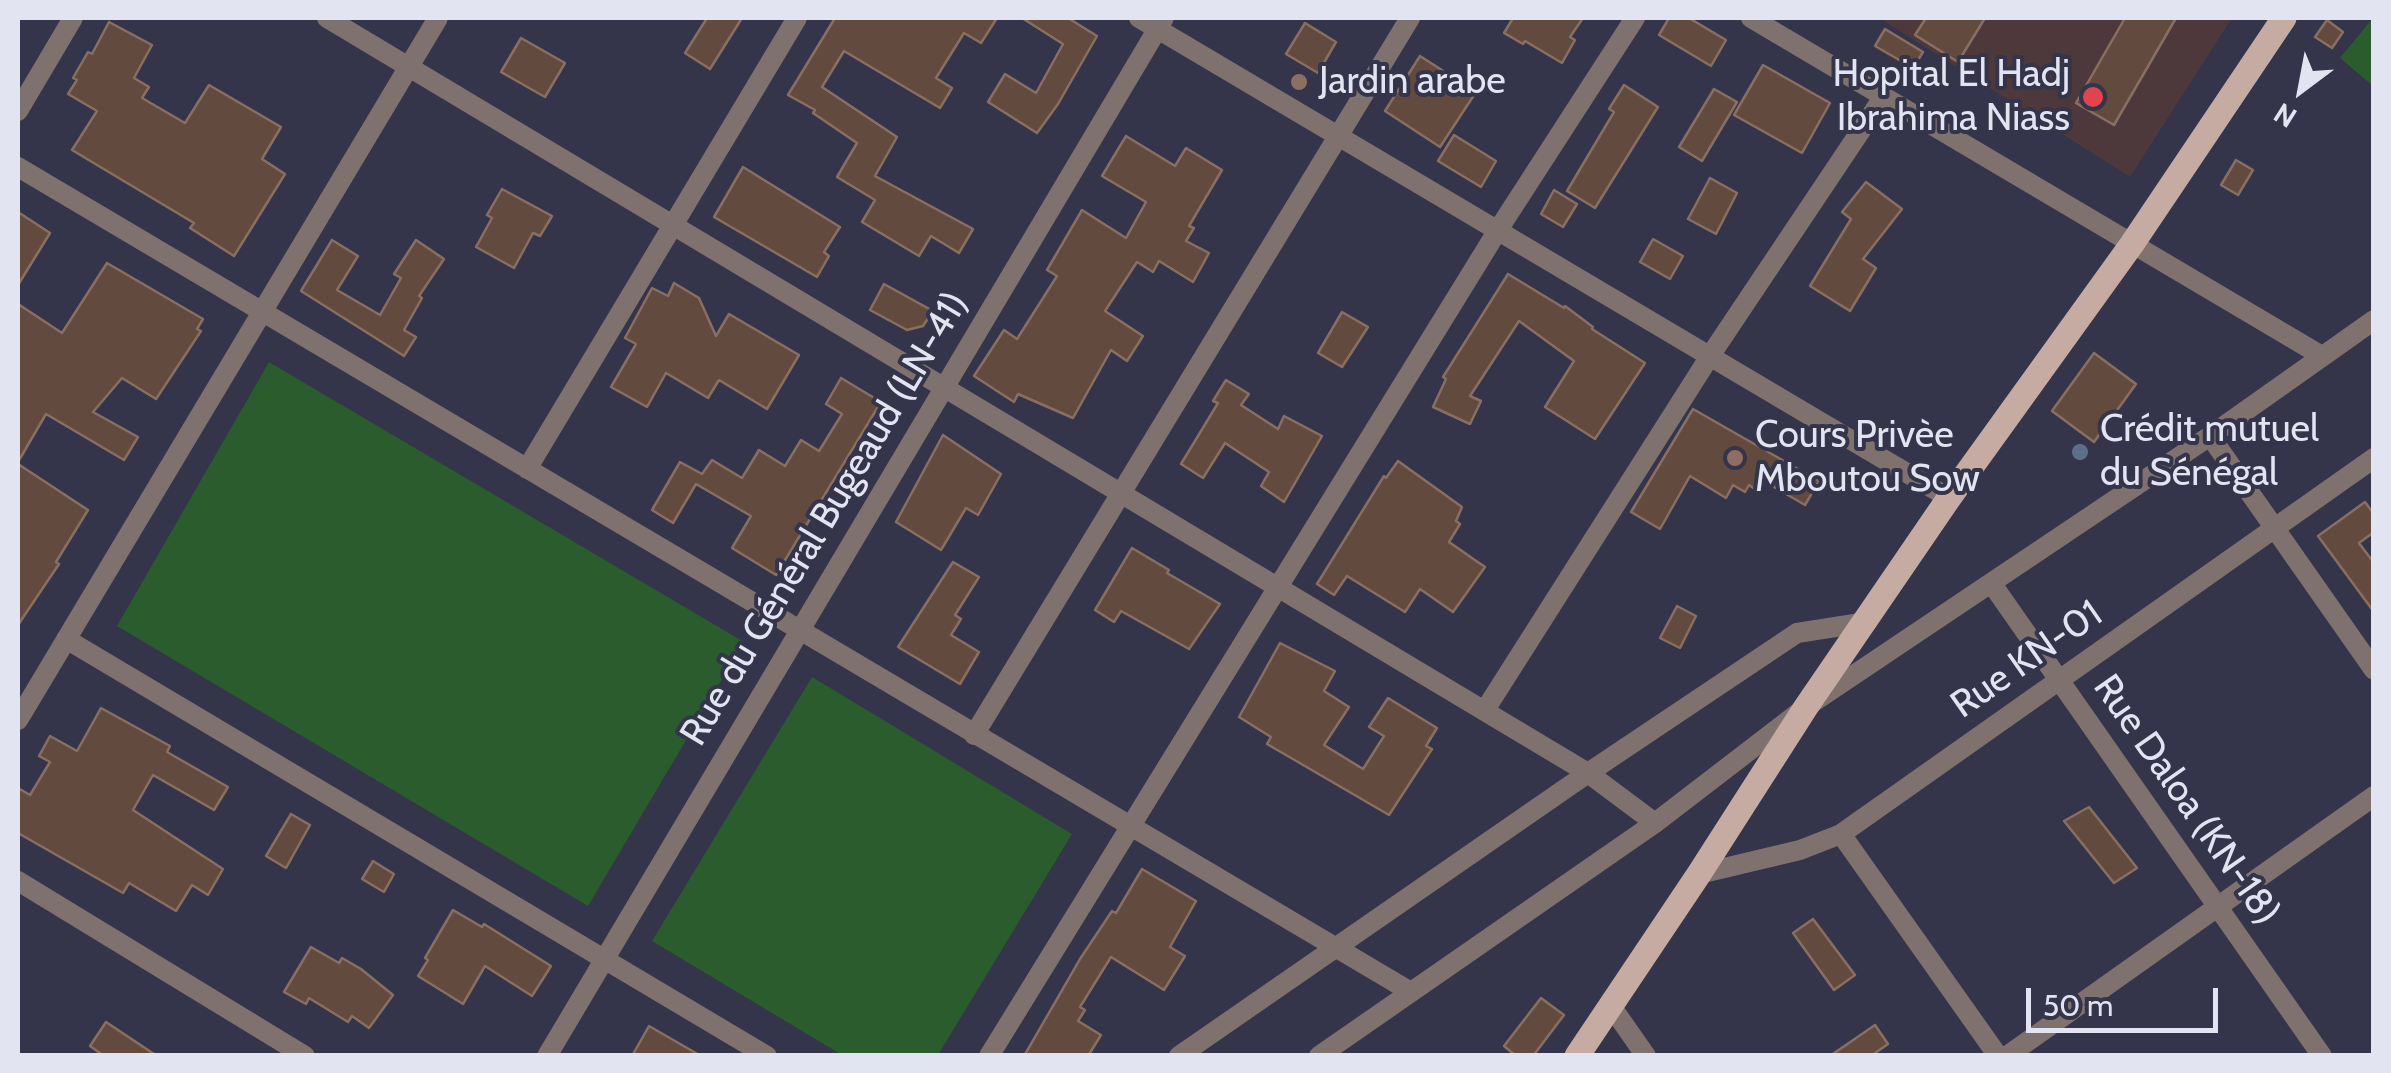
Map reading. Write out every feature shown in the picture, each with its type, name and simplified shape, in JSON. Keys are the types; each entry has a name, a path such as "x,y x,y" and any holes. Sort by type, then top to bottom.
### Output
{"main road":[{"path":"1576,1056 1949,498 2132,244 2284,18"}],"street":[{"path":"18,111 74,18"},
{"path":"328,18 1588,773 1655,823"},
{"path":"18,720 438,18"},
{"path":"527,469 797,18"},
{"path":"974,735 1410,18"},
{"path":"989,1056 1498,230 1635,18"},
{"path":"1751,18 2322,356"},
{"path":"1153,21 1338,136 1949,498"},
{"name":"Rue du Général Bugeaud (LN-41)","path":"546,1056 944,386 1153,21"},
{"path":"1484,710 1710,356 1884,96"},
{"path":"18,167 1411,992"},
{"path":"1318,1056 1655,823 1806,708 2210,436 2374,320"},
{"path":"2210,436 2374,670"},
{"name":"Rue KN-01","path":"1700,874 1800,850 1841,834 2374,458"},
{"name":"Rue Daloa (KN-18)","path":"1992,584 2322,1056"},
{"path":"1179,1056 1797,633 1867,622"},
{"path":"66,639 767,1056"},
{"path":"2007,1056 2374,796"},
{"path":"1841,834 1998,1056"},
{"path":"18,880 305,1056"},
{"path":"1611,1006 1646,1056"}],"shaded area":[{"name":"Hopital El Hadj Ibrahima Niass","path":"1879,18 2232,18 2130,177"}],"green space":[{"path":"2374,18 2373,86 2340,58"},
{"path":"269,362 744,642 588,906 117,626"},
{"path":"812,677 1072,834 938,1055 842,1055 652,941"}],"building":[{"path":"707,18 742,18 710,69 685,53"},
{"path":"835,18 997,18 981,43 964,33 936,78 952,88 940,108 844,51 822,87 897,137 875,176 973,229 959,253 931,236 919,256 862,222 875,200 837,177 857,143 813,113 815,110 788,95"},
{"path":"1022,18 1068,18 1097,36 1037,133 988,102 1005,74 1036,93 1063,44"},
{"path":"1513,18 1583,18 1570,37 1575,40 1562,63 1504,33"},
{"path":"1669,18 1689,18 1726,40 1711,66 1659,35"},
{"path":"1926,18 1985,18 1958,62 1915,35"},
{"path":"2125,18 2176,18 2114,125 2076,103"},
{"path":"2327,20 2343,32 2332,48 2315,37"},
{"path":"109,22 152,45 134,78 149,87 142,98 185,123 209,85 281,127 262,159 285,174 234,256 190,228 194,223 72,150 97,111 68,94 77,80 73,78 88,52 92,54"},
{"path":"1305,23 1336,42 1318,73 1286,54"},
{"path":"1885,29 1923,52 1913,68 1875,46"},
{"path":"521,38 565,63 545,97 501,72"},
{"path":"1420,56 1476,92 1440,147 1385,111"},
{"path":"1763,65 1830,103 1802,153 1734,115"},
{"path":"1624,85 1658,107 1595,208 1567,191 1614,112 1609,109"},
{"path":"1714,89 1737,102 1702,161 1679,147"},
{"path":"1454,135 1496,161 1481,187 1438,161"},
{"path":"1126,136 1175,166 1186,148 1222,170 1189,226 1194,228 1186,241 1209,253 1193,282 1159,261 1153,272 1137,262 1105,311 1143,336 1127,361 1111,350 1073,418 1018,394 1014,402 974,376 1004,330 1017,339 1057,276 1047,270 1082,210 1126,238 1146,202 1102,176"},
{"path":"2236,160 2253,170 2238,195 2221,185"},
{"path":"743,167 840,227 824,252 829,256 817,277 714,217"},
{"path":"1710,178 1737,193 1716,234 1688,219"},
{"path":"1866,182 1902,209 1863,259 1876,268 1850,311 1810,286 1851,219 1842,212"},
{"path":"502,189 552,216 540,236 533,233 514,268 476,247 492,218 487,215"},
{"path":"1554,190 1577,204 1563,227 1541,214"},
{"path":"18,212 50,233 18,285"},
{"path":"1653,239 1683,256 1670,279 1640,262"},
{"path":"332,240 358,256 337,290 380,315 401,278 394,274 416,240 444,259 419,296 422,298 404,330 416,337 404,356 301,291"},
{"path":"107,263 203,319 197,329 201,331 156,399 122,378 93,412 138,437 124,460 46,414 18,462 18,304 62,333"},
{"path":"1508,274 1565,306 1592,329 1645,363 1595,439 1545,407 1574,361 1519,321 1470,396 1481,401 1470,424 1433,407 1446,379 1443,377"},
{"path":"674,283 699,298 716,336 729,314 799,355 767,409 719,380 708,398 666,373 647,407 611,387 636,344 625,338 652,288 668,296"},
{"path":"884,284 933,311 923,326 907,330 870,310"},
{"path":"1342,312 1368,327 1342,367 1318,353"},
{"path":"2094,353 2136,384 2094,442 2052,411"},
{"path":"841,378 881,402 776,575 732,548 751,516 696,484 673,523 652,510 680,462 702,474 712,460 742,478 759,450 785,466 801,440 819,451 842,414 826,404"},
{"path":"1226,380 1249,394 1241,405 1278,429 1284,416 1322,436 1284,502 1261,486 1269,472 1225,443 1203,478 1181,464 1218,403 1213,401"},
{"path":"1693,409 1819,481 1805,505 1762,480 1756,490 1749,485 1745,492 1733,485 1726,498 1690,476 1660,529 1631,512"},
{"path":"943,435 1001,474 978,515 966,508 941,550 896,522"},
{"path":"1398,461 1462,507 1456,521 1460,524 1449,542 1485,567 1453,612 1420,589 1405,612 1347,576 1334,595 1317,584 1384,476"},
{"path":"18,464 88,510 56,562 59,564 18,625"},
{"path":"2365,502 2374,514 2374,532 2359,543 2374,563 2374,612 2318,536"},
{"path":"1132,548 1220,604 1189,649 1121,611 1114,622 1095,610"},
{"path":"953,562 979,577 955,615 961,619 951,635 979,652 960,684 898,647"},
{"path":"1677,606 1696,616 1680,648 1660,638"},
{"path":"1280,643 1335,671 1324,691 1349,707 1324,745 1363,769 1384,736 1369,727 1388,698 1437,728 1426,746 1432,749 1389,815 1267,744 1271,737 1239,717"},
{"path":"101,708 170,746 167,752 228,787 214,810 153,775 133,810 223,869 208,895 192,885 176,911 129,883 123,893 18,833 18,788 30,795 50,762 39,756 50,736 77,751"},
{"path":"2089,807 2137,868 2114,883 2064,821"},
{"path":"291,814 310,825 286,868 266,856"},
{"path":"373,861 394,874 384,892 362,879"},
{"path":"1142,869 1196,901 1170,947 1185,956 1164,990 1111,957 1080,1007 1085,1010 1078,1021 1101,1035 1088,1056 1024,1056 1080,959 1112,911 1116,913"},
{"path":"453,910 482,927 484,924 551,966 532,996 485,966 463,1004 418,976"},
{"path":"1813,919 1855,975 1834,990 1793,933"},
{"path":"311,947 339,963 342,958 361,969 393,995 369,1028 352,1016 348,1022 309,998 306,1004 284,992"},
{"path":"1541,998 1564,1015 1533,1056 1516,1056 1504,1046"},
{"path":"106,1022 157,1056 104,1056 90,1046"},
{"path":"1875,1025 1888,1044 1871,1056 1830,1056"},
{"path":"649,1026 701,1056 632,1056"}],"place":[{"name":"Jardin arabe","path":"1299,82"},
{"name":"Hopital El Hadj Ibrahima Niass","path":"2093,97"},
{"name":"Crédit mutuel du Sénégal","path":"2080,452"},
{"name":"Cours Privèe Mboutou Sow","path":"1735,458"}]}
